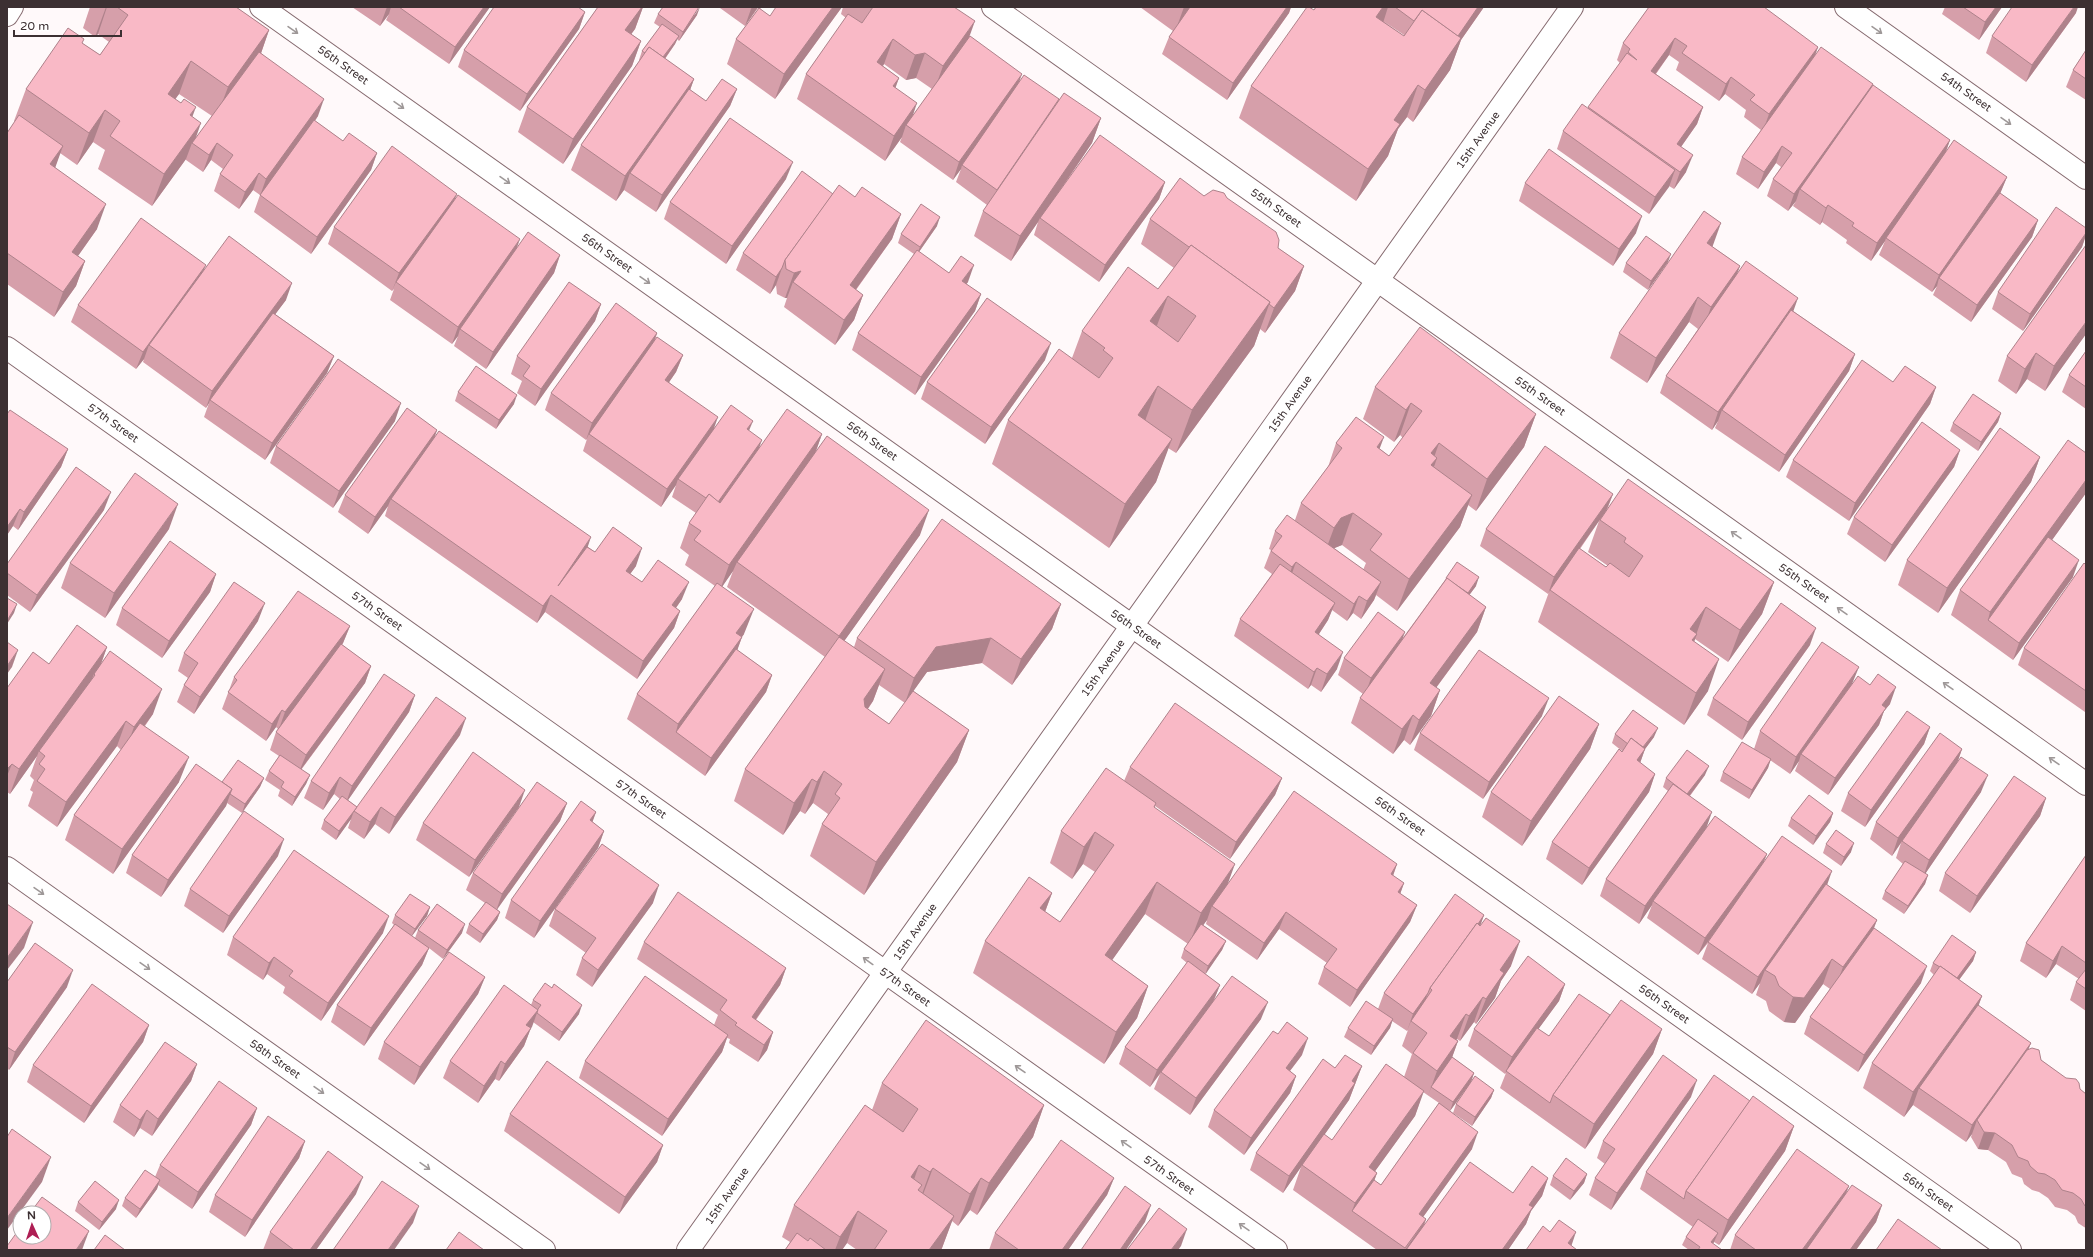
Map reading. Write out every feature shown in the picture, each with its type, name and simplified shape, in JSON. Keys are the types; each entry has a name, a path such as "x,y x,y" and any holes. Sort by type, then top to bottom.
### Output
{"street":[{"path":"7,14 12,7"},
{"name":"56th Street","path":"261,7 2010,1250"},
{"name":"55th Street","path":"994,7 2086,784"},
{"name":"15th Avenue","path":"688,1250 886,974 1572,7"},
{"name":"54th Street","path":"1846,7 2086,178"},
{"name":"57th Street","path":"7,348 1276,1250"},
{"name":"58th Street","path":"7,868 544,1250"}],"building":[{"path":"117,7 236,7 269,30 228,87 191,61 168,94 181,103 184,99 196,107 190,115 201,123 164,174 110,136 120,121 105,110 89,133 26,89 68,28 84,39 82,43 100,55 128,15"},
{"path":"399,7 484,7 455,47"},
{"path":"494,7 578,7 585,12 527,94 464,50"},
{"path":"598,7 642,7 625,30 641,41 573,139 527,107"},
{"path":"663,7 699,7 683,32 658,14"},
{"path":"776,7 833,7 784,74 736,39 759,8 770,16"},
{"path":"873,7 954,7 975,21 943,66 925,53 915,55 893,39 877,62 899,78 893,86 917,103 894,136 806,74 848,14 862,23"},
{"path":"1190,7 1287,7 1233,83 1169,37"},
{"path":"1307,7 1314,10 1316,7 1383,7 1376,17 1404,36 1422,10 1461,38 1425,90 1418,85 1394,120 1400,124 1368,169 1251,86"},
{"path":"1395,7 1478,7 1458,36 1422,10 1414,21"},
{"path":"1649,7 1764,7 1818,47 1769,114 1750,100 1755,95 1731,77 1726,84 1682,53 1687,46 1675,38 1651,71 1703,107 1677,144 1693,155 1680,172 1588,107 1627,53 1637,60 1628,52 1630,49 1623,43"},
{"path":"1963,7 1996,7 1985,22"},
{"path":"2012,7 2074,7 2032,65 1992,36"},
{"path":"662,24 679,36 663,57 649,47 645,53 642,51"},
{"path":"970,36 1022,74 959,162 906,125"},
{"path":"649,47 694,79 625,176 581,145"},
{"path":"1821,47 1873,84 1794,194 1773,179 1792,153 1782,146 1764,172 1742,157"},
{"path":"2086,50 2086,79 2073,70"},
{"path":"259,52 324,99 266,179 259,173 245,192 220,174 233,155 217,143 209,155 192,143"},
{"path":"1024,75 1059,99 997,190 962,165"},
{"path":"722,79 737,89 662,195 630,173 689,89 706,101"},
{"path":"1873,85 1950,140 1877,243 1852,226 1854,223 1828,205 1826,208 1800,189"},
{"path":"1064,93 1101,118 1020,236 983,211"},
{"path":"1582,104 1675,170 1655,197 1563,131"},
{"path":"19,115 63,146 50,164 106,204 72,252 85,261 63,292 7,253 7,133"},
{"path":"730,118 793,162 732,246 670,202"},
{"path":"314,120 343,141 349,133 377,153 317,237 260,195"},
{"path":"1100,135 1165,182 1105,265 1040,218"},
{"path":"1954,140 2007,177 1939,275 1886,238"},
{"path":"392,146 457,194 399,273 334,227"},
{"path":"1549,149 1642,216 1619,249 1525,183"},
{"path":"802,171 833,194 785,260 776,277 743,253"},
{"path":"1180,178 1204,196 1213,190 1224,193 1227,198 1276,232 1279,240 1278,248 1304,266 1274,308 1269,304 1270,302 1191,245 1189,247 1150,219"},
{"path":"839,185 855,197 862,187 901,214 850,285 863,295 844,320 793,282 801,271 794,273 786,269 785,260"},
{"path":"2000,193 2038,220 1977,305 1939,278"},
{"path":"458,195 520,239 458,327 396,282"},
{"path":"921,204 940,217 920,247 901,234"},
{"path":"2056,207 2086,228 2086,233 2030,314 1998,292"},
{"path":"1704,211 1721,223 1707,243 1740,266 1711,307 1698,297 1656,358 1619,333"},
{"path":"141,218 206,265 143,352 78,305"},
{"path":"528,232 560,255 493,352 460,329"},
{"path":"229,236 292,283 212,391 149,345"},
{"path":"1646,236 1671,254 1651,281 1626,263"},
{"path":"1191,245 1270,302 1192,410 1158,386 1138,415 1172,439 1125,504 1008,420 1059,349 1099,378 1113,358 1103,350 1105,348 1082,331 1128,267 1158,289","holes":["1168,296 1196,316 1178,342 1150,321"]},
{"path":"2086,245 2086,322 2054,366 2036,353 2025,369 2007,356"},
{"path":"917,250 949,273 961,256 974,265 962,281 981,294 921,377 858,333"},
{"path":"1746,261 1798,298 1718,412 1666,376"},
{"path":"569,282 601,304 541,389 523,376 530,366 517,356"},
{"path":"987,298 1051,343 991,427 927,382"},
{"path":"616,303 657,333 592,423 551,393"},
{"path":"1791,310 1855,354 1785,455 1722,410"},
{"path":"273,313 334,356 272,443 210,400"},
{"path":"1420,327 1536,414 1487,479 1439,443 1431,453 1437,458 1431,465 1472,495 1409,579 1370,550 1382,534 1353,513 1341,518 1334,528 1301,503 1342,448 1336,443 1356,417 1384,437 1377,447 1389,456 1422,411 1411,403 1406,410 1375,387"},
{"path":"657,337 683,355 665,380 718,417 667,489 589,434"},
{"path":"2086,351 2086,387 2069,375"},
{"path":"338,359 401,403 339,491 276,446"},
{"path":"1862,360 1893,382 1905,366 1936,387 1855,503 1793,460"},
{"path":"476,366 517,395 499,420 458,392"},
{"path":"1973,394 2001,413 1981,442 1953,423"},
{"path":"731,405 753,421 747,429 762,440 718,502 709,494 706,498 678,479"},
{"path":"407,408 437,430 375,517 345,495"},
{"path":"787,409 822,434 729,565 694,540 701,531 689,523 709,494 720,503"},
{"path":"10,410 68,449 24,512 20,509 7,527 7,414"},
{"path":"1922,422 1960,450 1892,545 1854,517"},
{"path":"2000,428 2040,457 1947,588 1907,560"},
{"path":"439,431 591,537 558,586 587,547 595,552 613,527 642,548 626,571 642,582 658,560 689,582 672,605 680,611 643,661 551,595 543,606 391,499"},
{"path":"827,436 929,510 839,636 737,562"},
{"path":"2068,440 2086,453 2086,480 1990,612 1960,590"},
{"path":"1545,446 1613,494 1554,577 1486,529"},
{"path":"76,467 111,492 37,595 7,573 7,564"},
{"path":"135,473 178,504 114,593 70,563"},
{"path":"1628,479 1774,582 1740,630 1706,607 1690,629 1697,634 1692,640 1719,659 1696,693 1550,590 1579,548 1606,567 1610,563 1629,577 1643,556 1624,542 1626,538 1600,520"},
{"path":"1287,515 1381,582 1367,601 1359,596 1354,604 1296,562 1292,567 1271,551 1282,536 1275,531"},
{"path":"942,519 1061,604 1021,659 991,638 936,647 914,678 857,638"},
{"path":"2048,537 2079,560 2019,643 1988,620"},
{"path":"170,541 216,574 169,641 122,608"},
{"path":"1457,562 1479,577 1468,593 1446,578"},
{"path":"2084,563 2086,565 2086,691 2024,648"},
{"path":"1280,564 1335,603 1315,632 1343,652 1327,674 1317,668 1314,672 1240,619"},
{"path":"1447,578 1486,607 1430,683 1440,690 1419,720 1413,715 1402,729 1360,698"},
{"path":"234,582 265,603 200,697 184,685 198,663 184,653"},
{"path":"717,583 754,609 736,633 742,637 678,724 637,694"},
{"path":"298,591 350,626 285,712 282,710 272,724 228,692 237,680 234,677"},
{"path":"7,598 17,604 8,619 7,619"},
{"path":"1781,603 1816,628 1748,722 1713,698"},
{"path":"1378,612 1405,632 1371,678 1344,658"},
{"path":"77,625 107,647 19,769 12,764 7,769 7,688 33,652 49,664"},
{"path":"839,637 885,669 864,699 865,707 889,724 913,691 969,730 876,862 822,824 840,798 835,794 842,784 824,771 817,782 812,779 794,803 745,769"},
{"path":"7,642 18,650 7,666"},
{"path":"1822,642 1859,667 1796,757 1760,731"},
{"path":"341,644 371,666 306,755 276,732"},
{"path":"736,649 772,675 711,758 676,732"},
{"path":"1479,650 1549,698 1489,782 1420,733"},
{"path":"110,651 162,689 134,727 126,721 66,802 37,781 45,769 39,764 45,756 39,751 95,675 94,674"},
{"path":"384,674 415,695 352,786 340,777 329,793 311,781"},
{"path":"1878,674 1896,687 1882,705 1886,708 1835,778 1801,754 1858,676 1870,685"},
{"path":"1559,696 1599,724 1531,821 1491,792"},
{"path":"436,697 466,718 395,817 381,807 370,822 354,811"},
{"path":"1175,703 1282,778 1236,842 1130,767"},
{"path":"1633,710 1658,728 1643,747 1631,738 1628,744 1615,734"},
{"path":"1907,711 1930,727 1871,810 1848,793"},
{"path":"140,723 189,757 122,849 74,815"},
{"path":"1940,733 1962,749 1898,838 1876,822"},
{"path":"1631,738 1645,749 1637,760 1655,774 1589,868 1552,842 1619,749 1622,752"},
{"path":"1742,742 1771,759 1752,790 1723,772"},
{"path":"1687,750 1709,766 1687,794 1666,778"},
{"path":"473,752 525,790 475,860 423,823"},
{"path":"280,755 310,775 295,797 281,787 284,782 269,771"},
{"path":"1961,757 1988,775 1929,860 1902,841"},
{"path":"238,760 264,778 245,804 230,794 232,789 222,782"},
{"path":"196,764 232,789 168,880 132,855"},
{"path":"1106,768 1156,803 1154,807 1235,864 1201,913 1157,882 1105,955 1148,986 1116,1032 985,941 1029,877 1052,893 1040,908 1060,922 1114,845 1095,832 1084,847 1061,831"},
{"path":"2014,776 2046,798 1977,896 1945,873"},
{"path":"537,782 567,803 502,894 473,873"},
{"path":"1673,784 1712,812 1645,906 1606,879"},
{"path":"1294,791 1397,864 1391,874 1404,883 1398,892 1417,905 1357,990 1324,967 1337,949 1286,912 1264,943 1212,906"},
{"path":"1809,795 1833,813 1816,836 1791,818"},
{"path":"342,796 357,807 339,831 324,820"},
{"path":"581,801 596,812 590,820 604,831 540,921 511,900"},
{"path":"244,811 284,839 229,916 190,889"},
{"path":"1715,816 1767,854 1705,938 1653,901"},
{"path":"1836,830 1854,843 1844,857 1826,844"},
{"path":"1782,836 1832,871 1758,977 1708,942"},
{"path":"602,844 659,885 598,970 582,958 596,938 555,909"},
{"path":"294,850 389,916 328,1003 289,976 293,971 274,957 269,963 233,937"},
{"path":"2086,855 2086,963 2062,946 2053,961 2026,943"},
{"path":"1905,861 1928,875 1908,906 1885,891"},
{"path":"1826,884 1877,920 1843,967 1832,959 1804,998 1793,997 1779,986 1775,976 1765,970"},
{"path":"678,892 786,968 752,1017 773,1032 764,1045 735,1025 737,1023 720,1010 727,1000 644,942"},
{"path":"410,894 430,907 415,929 395,915"},
{"path":"1455,894 1484,915 1430,988 1413,1014 1384,993"},
{"path":"486,902 500,912 483,934 469,924"},
{"path":"7,904 33,922 7,958"},
{"path":"437,904 465,924 447,950 418,930"},
{"path":"1486,918 1520,941 1500,970 1504,973 1486,999 1483,997 1469,1016 1466,1014 1450,1036 1458,1041 1437,1071 1413,1053 1427,1033 1411,1021 1432,990 1430,988 1477,923 1480,926"},
{"path":"395,924 429,948 371,1028 337,1005"},
{"path":"1201,924 1226,941 1208,966 1184,949"},
{"path":"1874,928 1927,966 1864,1055 1810,1017"},
{"path":"1952,935 1976,952 1957,978 1933,963"},
{"path":"35,943 73,970 15,1052 7,1047 7,982"},
{"path":"449,952 485,977 420,1067 384,1042"},
{"path":"1528,956 1565,984 1512,1057 1474,1029"},
{"path":"1188,961 1220,985 1157,1070 1125,1047"},
{"path":"1940,966 1982,996 1913,1092 1872,1063"},
{"path":"2086,969 2086,989 2076,982"},
{"path":"645,976 728,1035 668,1119 585,1061"},
{"path":"1232,976 1268,1002 1196,1098 1161,1072"},
{"path":"545,983 552,988 554,984 582,1005 562,1032 537,1013 541,1005 533,1000"},
{"path":"92,984 149,1025 91,1106 33,1065"},
{"path":"504,985 538,1010 526,1025 531,1028 505,1064 501,1061 484,1086 450,1061"},
{"path":"1579,994 1610,1015 1553,1095 1550,1103 1506,1071 1537,1028 1549,1036"},
{"path":"1621,1000 1662,1029 1594,1124 1553,1095"},
{"path":"1366,1001 1393,1019 1374,1046 1348,1028"},
{"path":"1978,1005 2031,1043 1972,1125 1919,1088"},
{"path":"926,1020 1044,1105 989,1183 981,1178 970,1194 933,1168 930,1172 919,1165 911,1177 922,1185 918,1190 954,1216 929,1250 874,1250 887,1231 858,1211 840,1237 794,1205 865,1105 903,1132 918,1109 882,1083"},
{"path":"1287,1022 1308,1038 1286,1068 1296,1076 1251,1138 1214,1110 1273,1031 1278,1034"},
{"path":"165,1042 197,1064 158,1119 147,1110 140,1120 120,1105"},
{"path":"2032,1048 2039,1050 2041,1060 2066,1078 2076,1079 2079,1083 2080,1089 2086,1094 2086,1207 2081,1199 2073,1193 2062,1190 2055,1180 2045,1174 2038,1173 2030,1166 2028,1161 2018,1157 2012,1145 1995,1133 1984,1132 1977,1120 2027,1050"},
{"path":"1345,1055 1362,1066 1352,1081 1355,1083 1289,1176 1256,1153 1323,1059 1335,1068"},
{"path":"1663,1055 1697,1080 1617,1193 1595,1178 1615,1149 1603,1141"},
{"path":"1452,1057 1474,1073 1453,1102 1431,1087"},
{"path":"547,1061 663,1145 625,1197 510,1114"},
{"path":"1386,1064 1424,1091 1369,1167 1377,1173 1355,1203 1302,1165 1324,1134 1332,1140"},
{"path":"1714,1075 1750,1101 1686,1191 1684,1199 1646,1172"},
{"path":"1475,1076 1494,1090 1475,1117 1456,1104"},
{"path":"219,1081 257,1108 198,1192 160,1165"},
{"path":"1753,1096 1794,1126 1728,1220 1686,1191"},
{"path":"1439,1103 1478,1132 1419,1214 1426,1219 1405,1248 1352,1211 1374,1180 1381,1185"},
{"path":"268,1116 305,1141 252,1220 215,1195"},
{"path":"12,1129 51,1157 16,1205 12,1205 12,1211 7,1218 7,1137"},
{"path":"1061,1140 1114,1178 1062,1250 1019,1250 995,1233"},
{"path":"1797,1149 1849,1186 1802,1250 1756,1250 1735,1235"},
{"path":"328,1151 363,1177 310,1250 294,1250 270,1232"},
{"path":"1566,1158 1587,1174 1574,1191 1553,1176"},
{"path":"1470,1162 1513,1193 1532,1166 1548,1178 1529,1205 1533,1207 1502,1250 1406,1250"},
{"path":"145,1170 160,1180 140,1209 125,1198"},
{"path":"95,1181 119,1200 102,1222 78,1202"},
{"path":"382,1181 419,1206 388,1250 333,1250"},
{"path":"1852,1185 1882,1205 1850,1250 1806,1250"},
{"path":"1125,1186 1151,1205 1120,1250 1081,1250"},
{"path":"42,1197 89,1231 76,1250 7,1250 7,1246 12,1239 12,1245 52,1245 52,1205 36,1205"},
{"path":"1159,1208 1187,1229 1171,1250 1127,1250"},
{"path":"1698,1219 1718,1233 1711,1242 1722,1250 1698,1250 1700,1247 1686,1237"},
{"path":"1898,1219 1942,1250 1876,1250"},
{"path":"1559,1220 1576,1232 1568,1243 1577,1250 1526,1250 1543,1226 1550,1232"},
{"path":"459,1232 484,1250 446,1250"},
{"path":"797,1233 808,1241 810,1238 826,1250 785,1250"},
{"path":"105,1235 125,1250 94,1250"}]}
